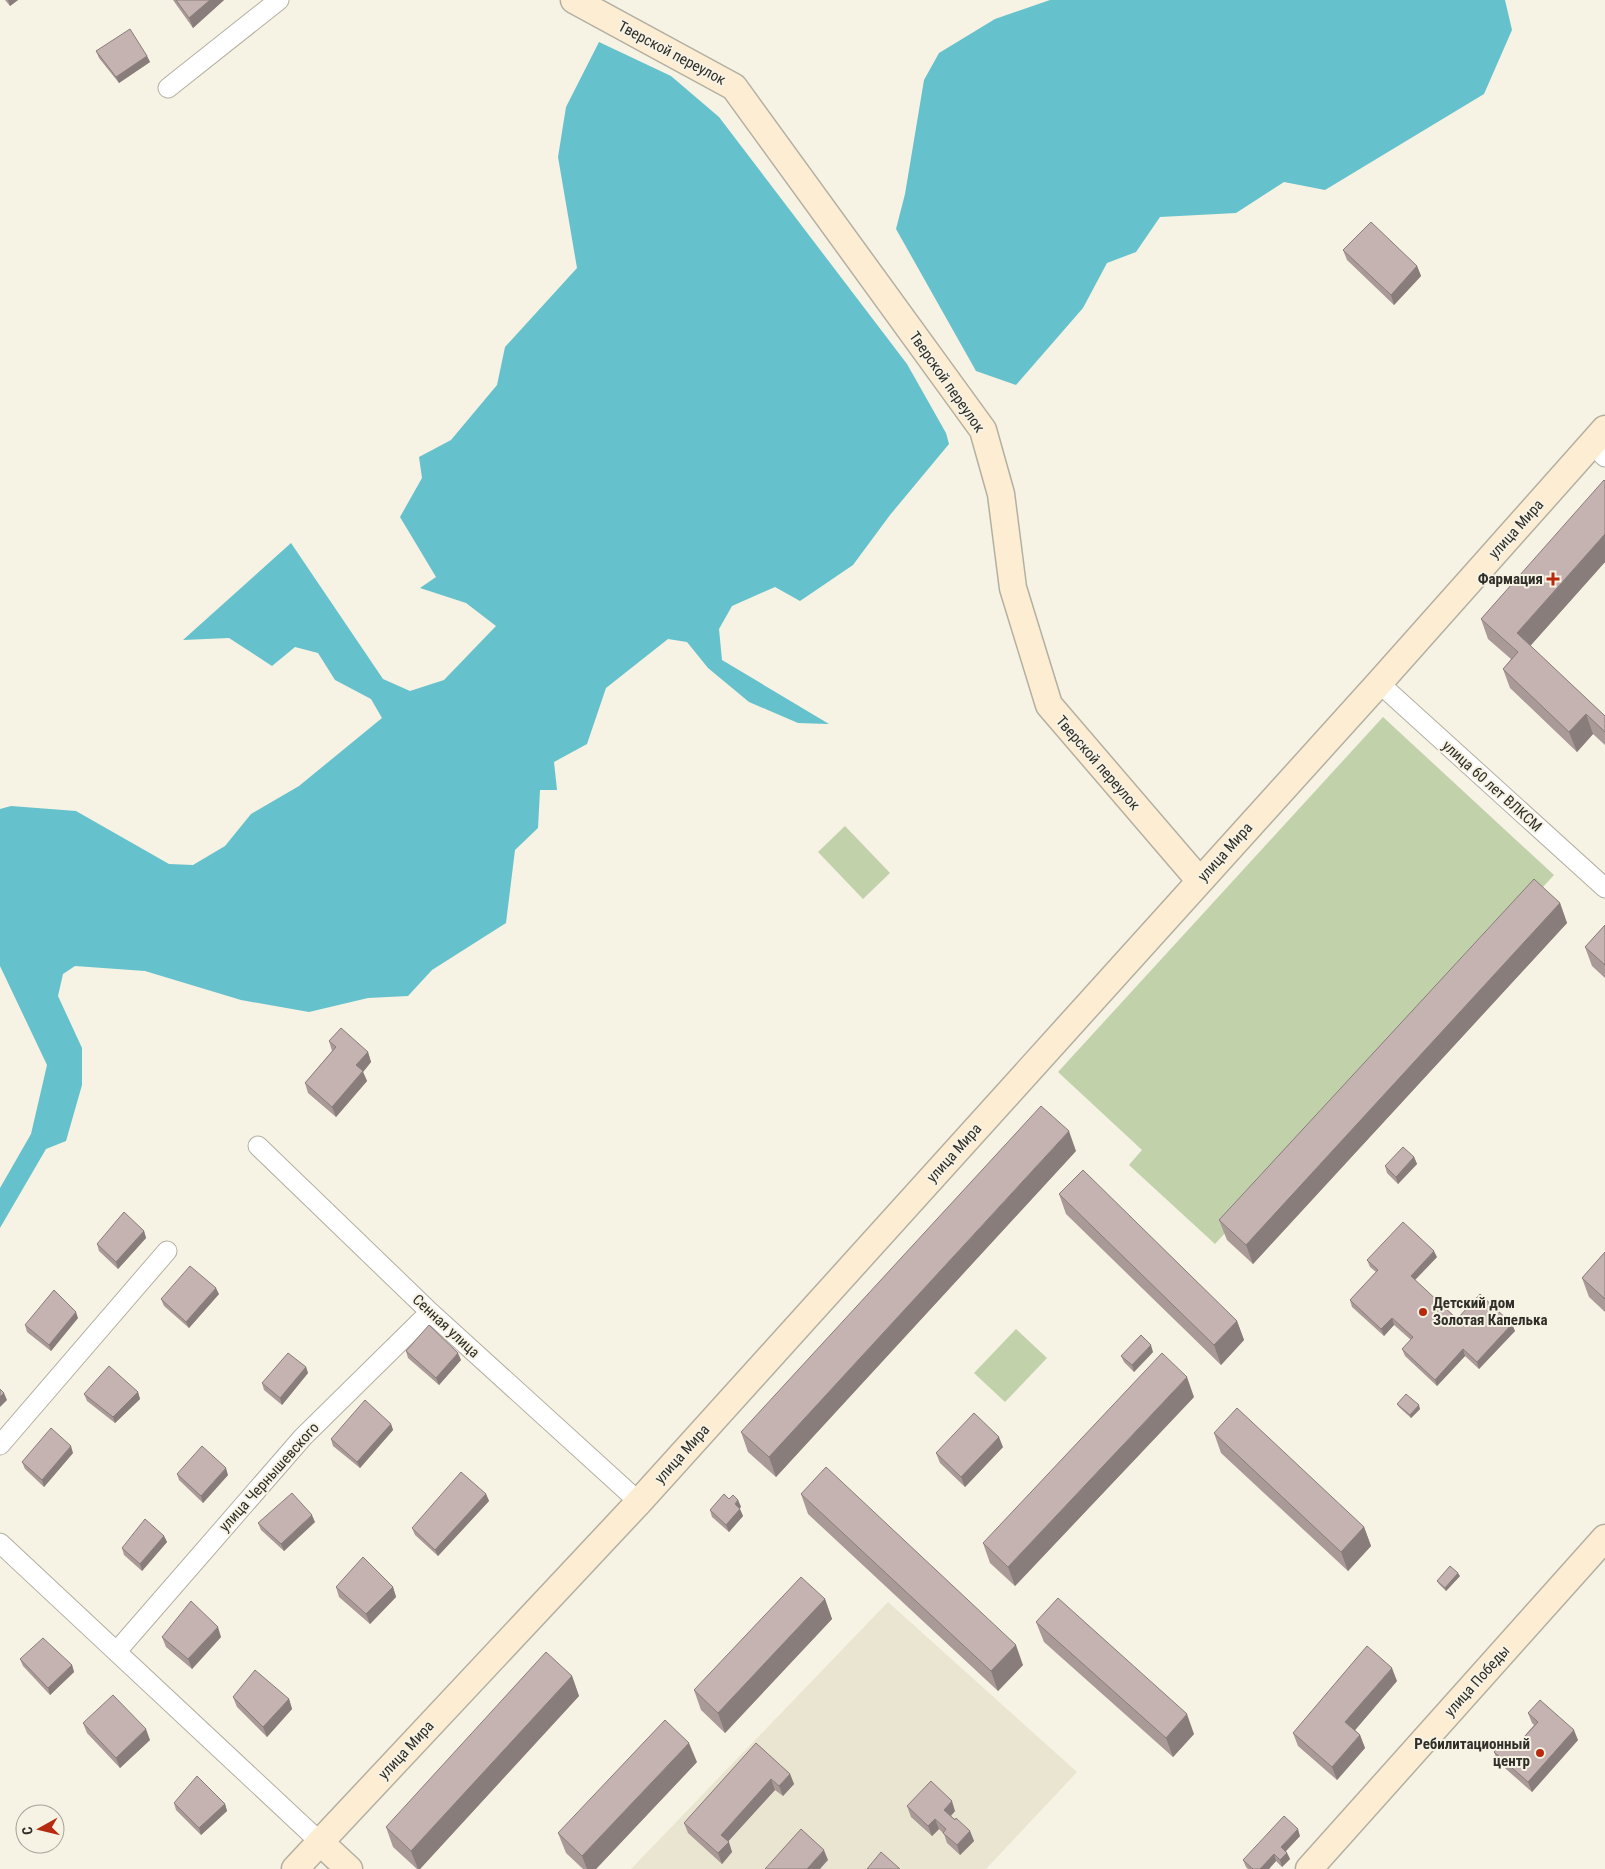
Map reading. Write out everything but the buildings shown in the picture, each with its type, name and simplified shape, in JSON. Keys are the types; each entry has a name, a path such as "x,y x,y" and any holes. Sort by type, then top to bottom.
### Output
{"street":[{"path":"168,88 279,0"},
{"name":"Тверской переулок","path":"574,0 734,87 983,430 1001,494 1013,588 1049,705 1200,881"},
{"name":"улица Мира","path":"295,1869 639,1502 1379,683 1601,444"},
{"name":"улица 60 лет ВЛКСМ","path":"1379,683 1605,888"},
{"name":"Сенная улица","path":"258,1146 430,1312 639,1502"},
{"path":"0,1445 167,1251"},
{"name":"улица Чернышевского","path":"118,1652 303,1437 430,1312"},
{"name":"улица Победы","path":"1309,1869 1605,1538"},
{"path":"0,1543 350,1869"}],"shaded area":[{"path":"888,1602 1077,1772 986,1869 631,1869"}],"green space":[{"path":"1383,717 1554,875 1215,1244 1129,1165 1142,1150 1058,1072"},
{"path":"845,826 890,873 863,899 818,852"},
{"path":"1016,1329 1047,1358 1005,1402 974,1373"}],"water":[{"path":"1050,0 1505,0 1512,30 1484,94 1325,190 1284,182 1236,213 1160,217 1136,252 1107,263 1083,308 1016,385 976,371 896,229 905,194 924,80 939,53 995,19"},
{"path":"599,42 671,76 719,117 907,364 946,433 949,444 890,515 853,565 800,601 775,587 732,606 719,629 722,660 829,724 798,723 749,702 708,668 687,642 668,639 606,688 587,744 554,762 557,790 540,790 538,828 515,850 506,923 432,970 408,996 368,998 309,1012 241,1000 145,971 75,966 63,974 58,996 82,1048 82,1085 66,1141 46,1149 0,1228 0,1188 31,1134 47,1065 0,966 0,809 11,806 76,811 169,864 193,865 225,846 251,814 299,786 382,718 371,699 335,680 318,653 295,647 272,666 229,638 183,640 291,543 383,679 410,691 444,680 496,626 466,603 420,588 436,577 400,517 422,478 419,457 451,440 497,385 505,347 577,268 558,157 566,107"}],"place":[{"name":"Фармация","path":"1553,579"},
{"name":"Детский дом Золотая Капелька","path":"1423,1312"},
{"name":"Ребилитационный центр","path":"1540,1753"}]}
